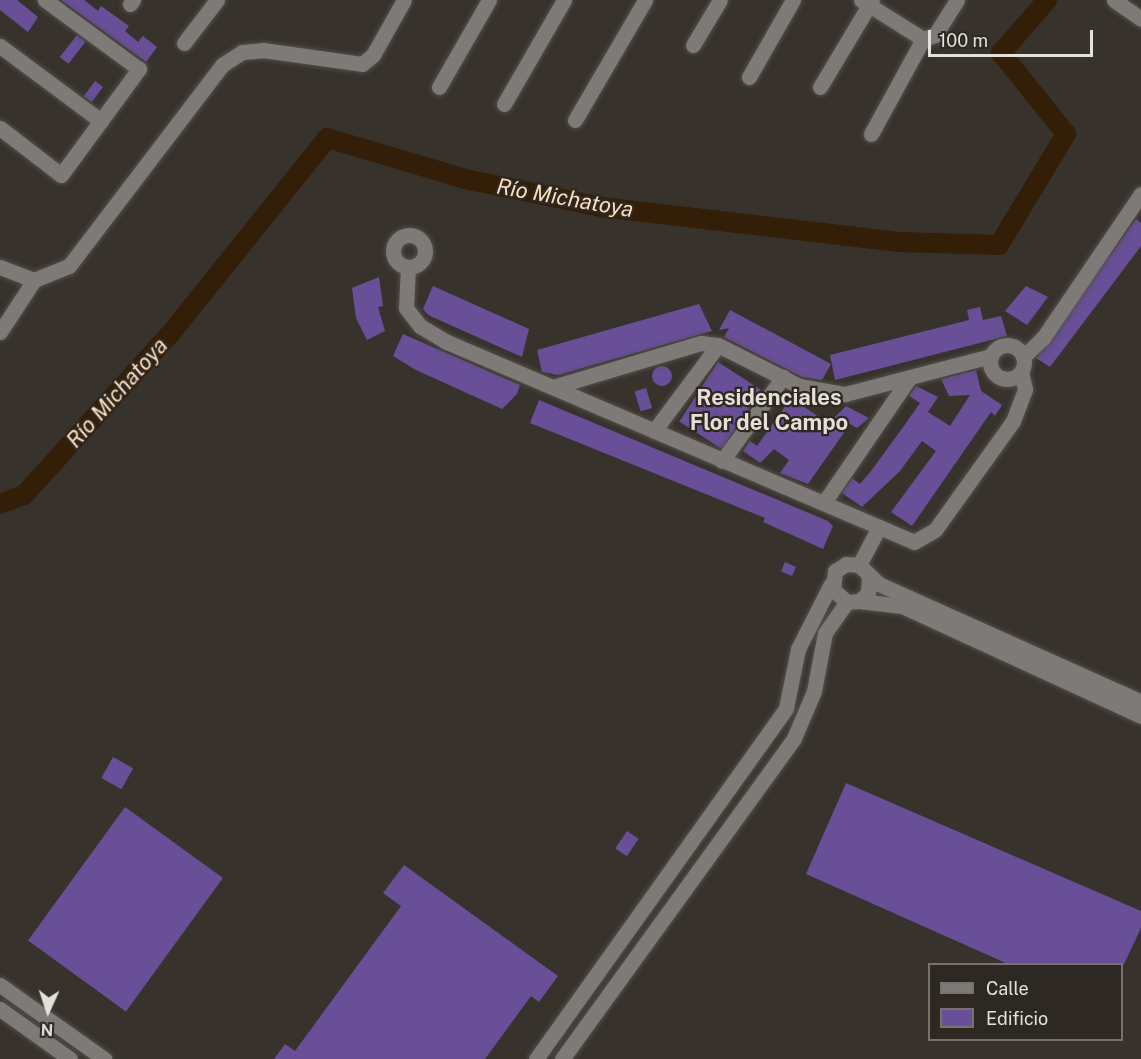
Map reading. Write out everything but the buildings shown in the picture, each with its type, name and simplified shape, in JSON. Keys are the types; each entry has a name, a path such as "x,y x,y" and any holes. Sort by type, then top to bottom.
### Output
{"street":[{"path":"0,128 61,175 139,69 45,0"},
{"path":"184,44 217,0"},
{"path":"0,332 34,280 69,266 222,65 242,52 262,50 362,64 373,55 404,0"},
{"path":"439,87 489,0"},
{"path":"504,104 564,0"},
{"path":"575,120 645,0"},
{"path":"693,45 720,0"},
{"path":"749,77 793,0"},
{"path":"871,134 923,39 935,35 957,0"},
{"path":"1114,0 1141,19"},
{"path":"820,87 868,2 923,39"},
{"path":"0,46 101,121"},
{"path":"408,267 406,308 420,326 722,461 825,501 915,542 935,530 1018,413 1025,389 1021,372 1023,357 1043,338 1141,194"},
{"path":"0,267 34,280"},
{"path":"553,387 662,352 718,345 783,377 822,393 845,394 991,356 1007,345 1023,357"},
{"path":"654,430 718,345"},
{"path":"991,356 996,376 1012,379 1021,372"},
{"path":"722,461 783,377"},
{"path":"825,501 910,377"},
{"path":"562,1059 794,738 814,691 825,633 853,602 868,593 864,570 879,527"},
{"path":"536,1059 786,708 798,649 840,567 864,570 1141,702"},
{"path":"831,584 853,602 902,606 1141,716"},
{"path":"0,985 104,1059"},
{"path":"0,1010 70,1059"}],"waterway":[{"name":"Río Michatoya","path":"0,504 24,495 171,333 327,138 465,179 601,207 899,242 999,245 1066,134 1001,53 1047,0"}],"district":[{"name":"Residenciales Flor del Campo","path":"769,410"}]}
